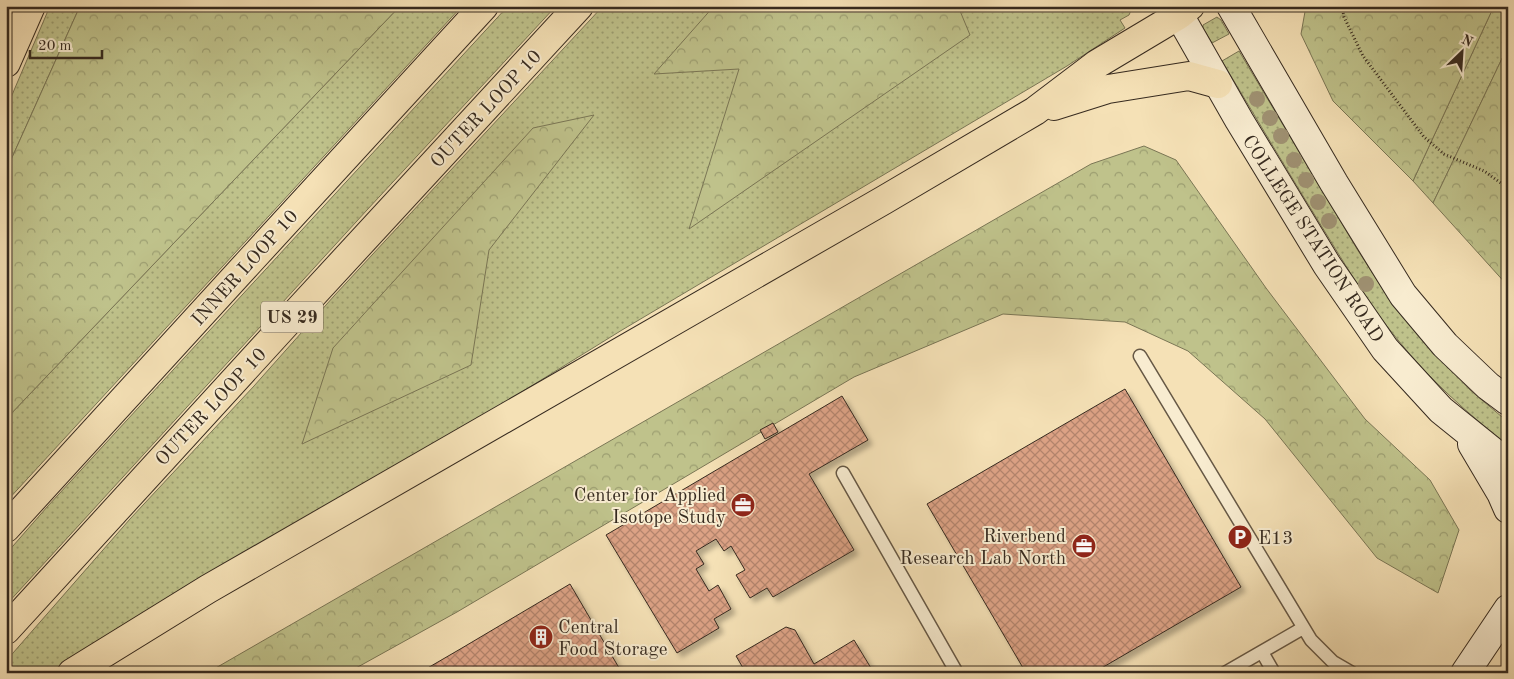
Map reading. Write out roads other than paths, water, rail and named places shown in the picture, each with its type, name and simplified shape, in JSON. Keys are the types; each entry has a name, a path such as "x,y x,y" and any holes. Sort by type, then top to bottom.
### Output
{"highway":[{"path":"6,64 31,6"},
{"name":"INNER LOOP 10","path":"6,528 484,6"},
{"name":"OUTER LOOP 10","path":"6,630 579,6"},
{"path":"72,673 208,589 1036,112 1098,64 1181,9"},
{"path":"1036,112 1108,89 1189,76 1218,84"}],"main road":[{"path":"1231,6 1334,182 1403,295 1445,345 1488,386 1508,402"},
{"name":"COLLEGE STATION ROAD","path":"1181,9 1218,84 1239,120 1327,266 1385,348 1441,410 1508,464"},
{"path":"1462,428 1501,493 1508,509"},
{"path":"1465,673 1508,609"}],"lane":[{"path":"1140,356 1310,640 1333,662 1352,673"},
{"path":"843,473 957,673"},
{"path":"1225,673 1303,628"},
{"path":"1262,652 1274,673"}],"place":[{"name":"Center for Applied Isotope Study","path":"743,505"},
{"name":"E13","path":"1240,537"},
{"name":"Riverbend Research Lab North","path":"1084,546"},
{"name":"Central Food Storage","path":"541,637"}]}
